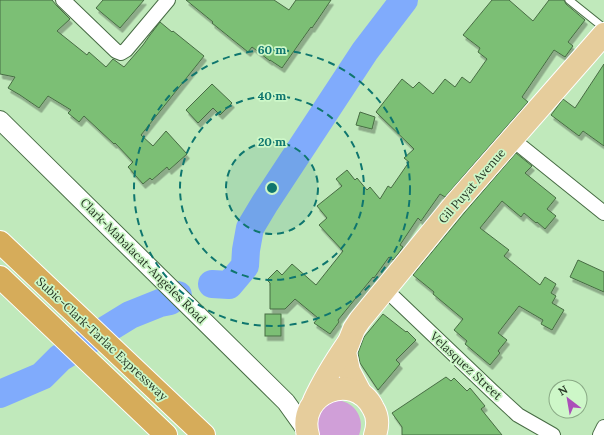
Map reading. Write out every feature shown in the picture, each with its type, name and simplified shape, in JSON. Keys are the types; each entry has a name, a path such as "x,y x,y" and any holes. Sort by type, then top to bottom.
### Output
{"highway":[{"name":"Subic-Clark-Tarlac Expressway","path":"0,242 204,435"},
{"name":"Subic-Clark-Tarlac Expressway","path":"0,277 166,435"}],"main road":[{"name":"Gil Puyat Avenue","path":"378,432 377,418 372,404 361,394 349,371 345,352 354,329 455,204 604,34"},
{"name":"Gil Puyat Avenue","path":"307,433 307,416 311,405 337,359 348,344"},
{"path":"311,405 325,392 339,388 361,394"}],"street":[{"path":"63,0 116,52 126,50 168,0"},
{"name":"Clark-Mabalacat-Angeles Road","path":"0,120 281,398 307,433"},
{"path":"512,139 604,213"},
{"name":"Velasquez Street","path":"385,289 518,415 553,435"},
{"path":"281,398 311,405"},
{"path":"600,435 604,427"}],"lane":[{"path":"569,0 604,28"}],"shaded area":[{"path":"332,400 340,400 352,406 356,410 361,424 359,435 313,435 312,416"}],"building":[{"path":"0,0 52,0 70,19 57,31 87,55 89,52 106,67 113,59 124,67 160,22 204,56 141,135 153,146 166,131 187,154 169,170 167,167 152,180 150,178 143,184 128,167 133,162 115,143 114,144 84,116 79,122 68,113 71,110 48,96 39,108 8,88 15,77 0,74"},
{"path":"103,0 144,0 120,28 96,8"},
{"path":"186,0 274,0 289,10 296,0 331,0 282,68 252,47 248,52"},
{"path":"492,0 509,0 533,21 549,0 564,0 566,4 585,20 568,42 573,46 565,57 554,50 522,97 528,102 445,197 440,194 421,221 418,218 400,245 403,247 398,254 393,260 389,257 374,278 373,277 338,320 339,322 330,334 314,323 318,318 295,299 285,309 270,309 270,283 267,280 277,270 282,275 292,264 316,285 343,251 319,225 327,218 317,206 342,186 336,179 347,170 355,180 357,178 367,190 370,187 380,199 388,186 391,188 409,162 404,158 414,149 376,112 402,79 413,88 419,82 433,94 445,79 455,87 462,77 470,83 487,59 478,52 480,48 463,35"},
{"path":"604,64 604,146 583,131 579,136 551,115 563,99 575,108"},
{"path":"212,84 232,103 220,115 213,108 198,123 186,110"},
{"path":"360,112 375,117 372,129 356,125"},
{"path":"516,153 532,166 525,173 556,198 547,209 556,216 545,229 524,213 521,217 502,201 480,228 509,250 504,256 540,285 545,277 556,284 551,293 556,296 552,303 564,310 552,330 541,324 543,320 519,306 498,333 507,340 498,351 500,353 490,365 465,344 467,341 454,330 463,319 413,275"},
{"path":"578,260 604,272 604,292 570,277"},
{"path":"265,314 281,314 281,336 265,336"},
{"path":"383,314 406,332 407,331 416,340 396,360 400,364 378,390 360,363 358,353 364,337"},
{"path":"446,377 451,381 454,378 467,391 470,388 485,406 481,409 502,435 402,435 402,427 392,413"}],"waterway":[{"path":"212,284 229,285 245,266 250,228 365,51 404,0"},
{"path":"0,394 42,376 60,358 130,315 160,303 170,301 178,295"}]}
